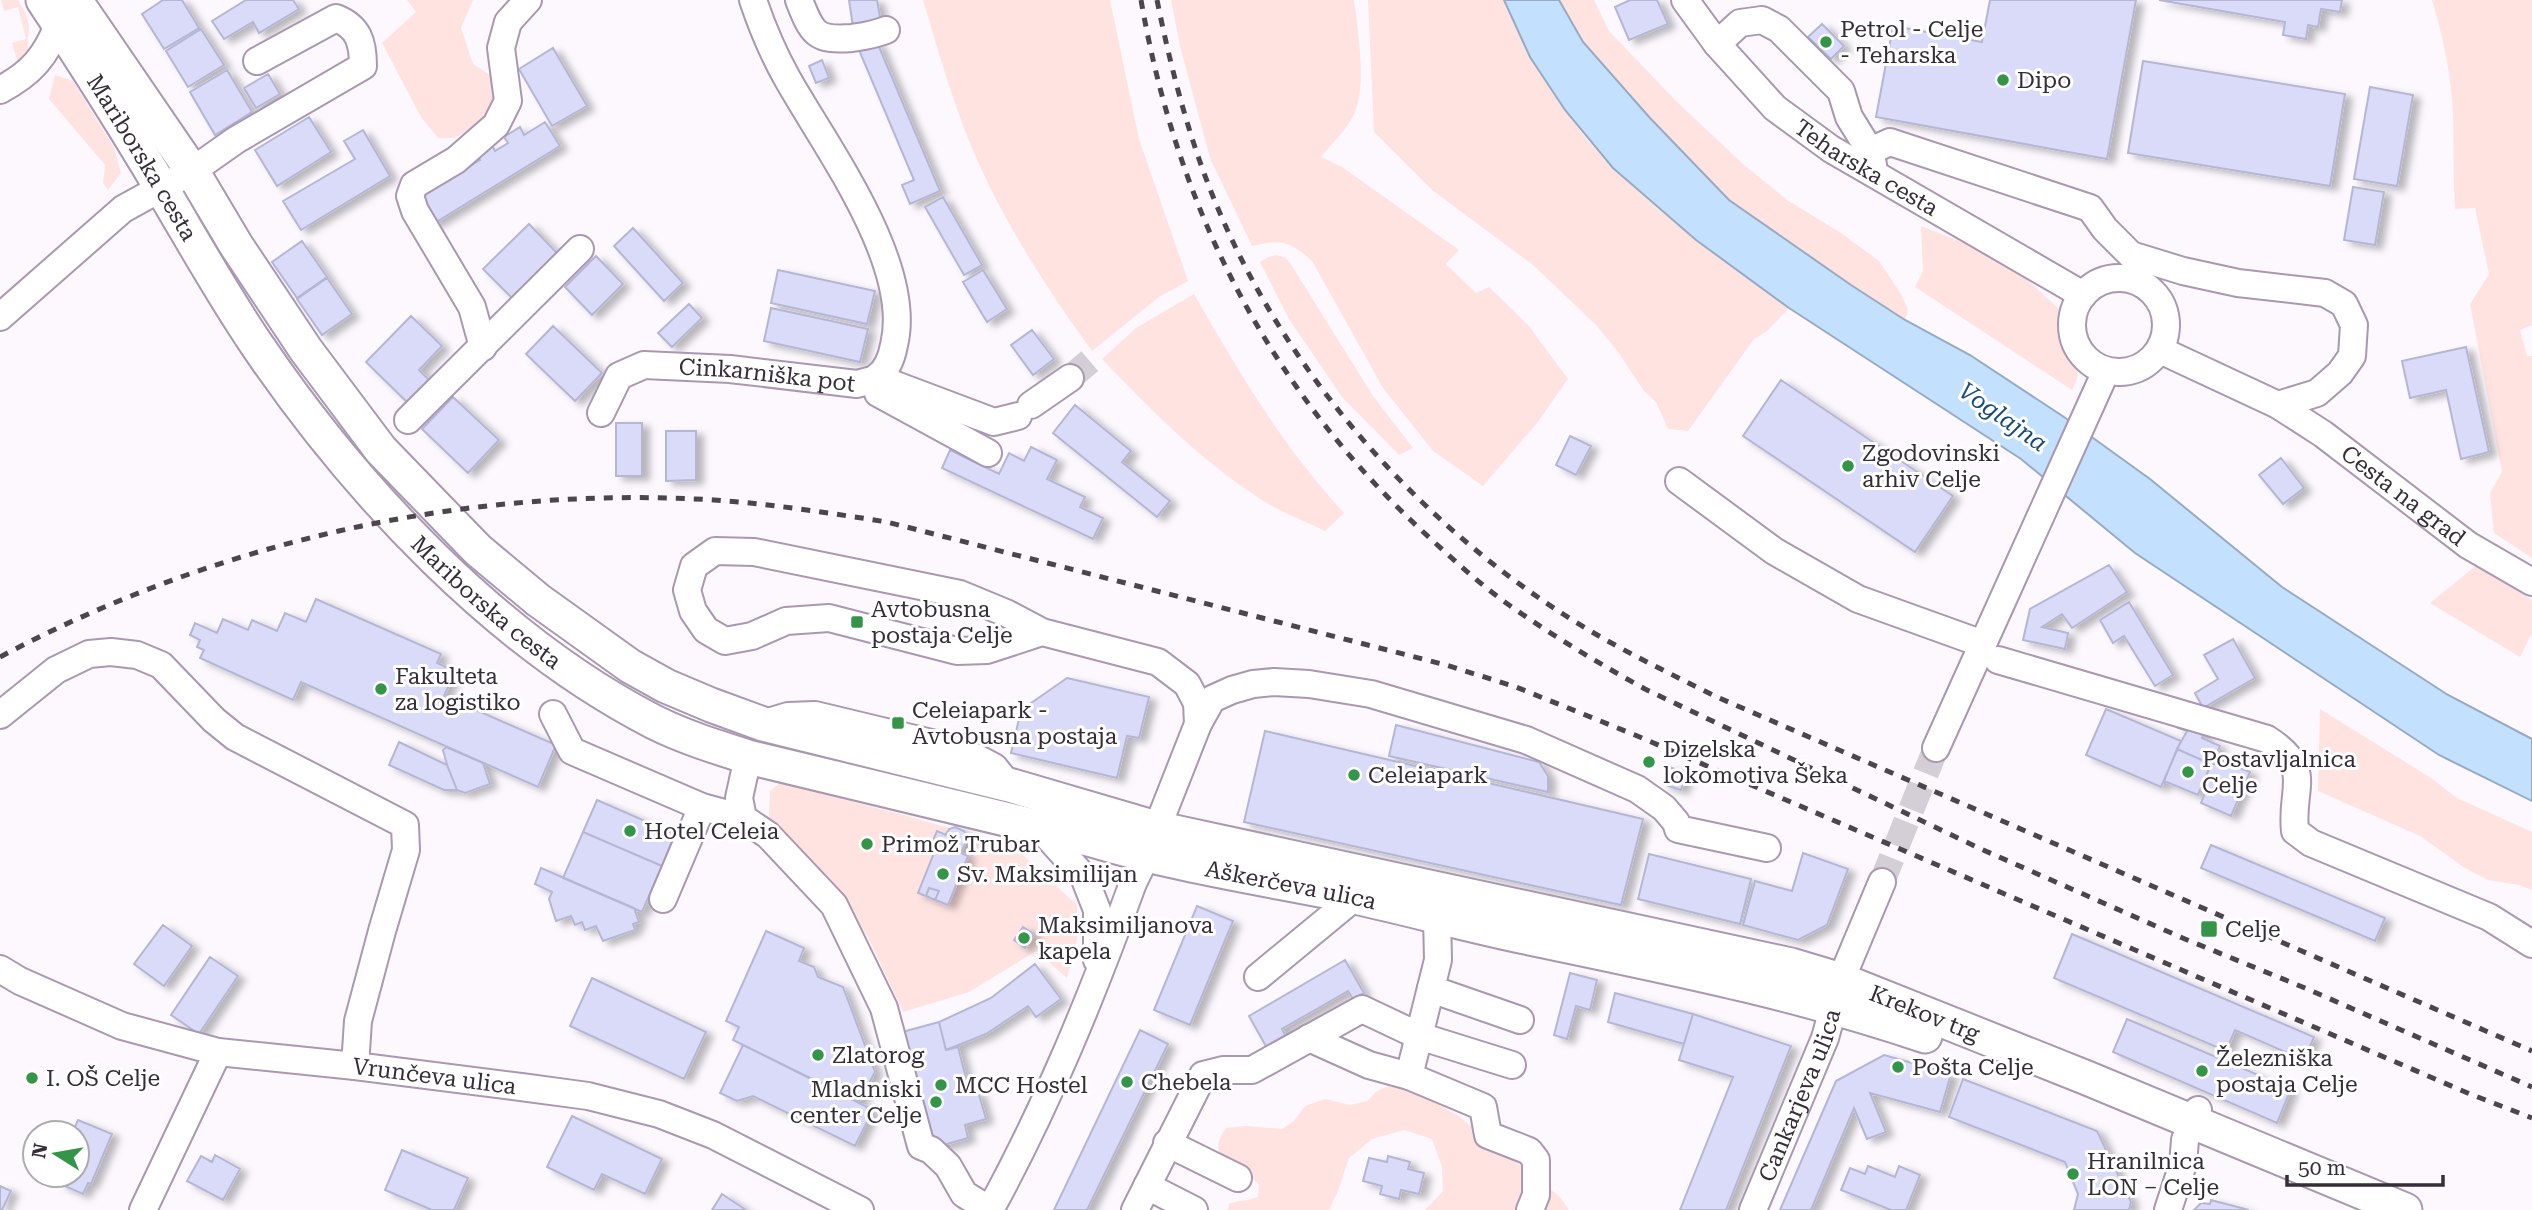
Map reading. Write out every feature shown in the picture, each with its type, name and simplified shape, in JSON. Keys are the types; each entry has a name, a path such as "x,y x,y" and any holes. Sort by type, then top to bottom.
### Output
{"main road":[{"name":"Mariborska cesta","path":"59,8 192,171 236,245 306,351 351,412 381,450 478,550 538,600 630,666 666,686 763,724"},
{"name":"Mariborska cesta","path":"59,8 210,273 297,401 352,469 449,572 566,670 656,723 701,742 748,757"},
{"name":"Aškerčeva ulica","path":"763,724 1009,785 1151,842 1355,898 1528,938 1838,994"},
{"name":"Aškerčeva ulica","path":"748,757 1040,828 1151,842 1791,965 1838,994"},
{"name":"Krekov trg","path":"1838,994 2087,1078 2192,1124"},
{"name":"Krekov trg","path":"1838,994 1957,1047 2141,1121 2192,1124"},
{"path":"2192,1124 2348,1210"},
{"path":"2192,1124 2405,1210"}],"street":[{"path":"483,347 472,307 415,211 410,196 414,185 456,160 495,125 508,101 501,48 508,22 528,0"},
{"name":"Cinkarniška pot","path":"601,413 619,376 644,365 730,369 867,381 891,359 897,335 896,295 881,253 851,182 787,79 765,36 753,0"},
{"path":"799,0 808,24 820,35 832,40 872,36 886,30"},
{"name":"Teharska cesta","path":"1685,0 1717,44 1775,108 1831,149 1876,177 1908,192 2083,295"},
{"path":"2,81 36,65 51,43 59,8"},
{"path":"1,313 123,209 192,171 236,141 363,66 363,48 358,34 347,22 336,18 257,61"},
{"path":"1717,44 1740,23 1762,20 1779,29 1841,91 1849,117 1870,151 1876,177"},
{"path":"1870,151 1890,142 2090,208 2105,229 2131,255 2183,271 2238,283 2325,293 2344,304 2354,325 2352,356 2340,373 2317,393 2278,405 2160,350"},
{"path":"408,420 580,249"},
{"path":"1936,748 1991,652 2033,532 2101,380 2136,370 2150,362 2160,350 2166,335 2162,304 2141,282 2126,278 2095,284 2083,295 2075,308 2072,323 2074,339 2101,380"},
{"path":"867,381 938,400 994,422 1025,410 1070,378"},
{"path":"867,381 988,453"},
{"name":"Cesta na grad","path":"2278,405 2323,434 2468,545 2532,582"},
{"path":"1679,481 1774,551 1858,599 1991,652 2267,738 2283,749 2298,771 2293,815 2295,831 2311,843 2489,917 2532,944"},
{"path":"1042,632 987,650 957,651 829,618 786,621 752,636 725,641 706,630 693,611 687,590 694,566 715,551 754,552 960,594 1006,613 1042,632 1158,662 1187,684 1197,702 1198,724"},
{"path":"0,715 56,670 89,654 111,652 137,655 161,665 214,720 235,737 405,825 407,850 358,1021 355,1066"},
{"path":"553,714 572,751 702,807 743,818 768,835 834,905 884,1008 921,1146 931,1150 948,1166 964,1194 990,1210 1027,1142 1069,1051 1133,883 1198,724 1212,699 1253,684 1274,682 1309,684 1371,694 1526,740 1586,765 1637,789 1664,808 1676,822 1678,830 1767,848"},
{"path":"743,818 740,798 748,757"},
{"path":"663,899 702,807"},
{"path":"1040,828 1084,877 1097,910 1096,983"},
{"path":"1838,994 1882,881"},
{"path":"1258,977 1355,898"},
{"path":"1409,1076 1438,960 1437,916"},
{"name":"Vrunčeva ulica","path":"0,969 20,981 122,1026 218,1052 355,1066 588,1096 659,1114 721,1139 860,1210"},
{"path":"1431,989 1520,1020"},
{"name":"Cankarjeva ulica","path":"1753,1210 1825,1038 1838,994"},
{"path":"1194,1210 1141,1198 1203,1074 1223,1070 1252,1070 1362,1009 1419,1036 1512,1065"},
{"path":"1309,1038 1369,1065 1409,1076 1483,1107 1488,1135 1529,1151 1536,1160 1536,1195 1530,1210"},
{"path":"143,1210 218,1052"},
{"path":"2168,1210 2192,1124"},
{"path":"1167,1143 1238,1178"}],"shaded area":[{"path":"1,0 18,0 28,19 27,44 30,55 19,66 12,43 26,39 18,7 4,11"},
{"path":"407,0 473,0 461,28 473,64 493,77 499,88 495,108 455,138 438,138 421,117 382,43 416,12"},
{"path":"923,0 1110,0 1139,139 1188,281 1159,297 1092,351 1026,253 984,175 958,112"},
{"path":"1171,0 1354,0 1361,75 1358,103 1347,126 1321,157 1342,167 1459,250 1446,264 1476,293 1489,287 1529,326 1568,379 1537,423 1483,486 1433,451 1383,388 1312,261 1285,243 1252,246 1210,158 1180,46"},
{"path":"1368,0 1504,0 1524,44 1551,89 1581,132 1614,169 1677,224 1789,308 1767,331 1754,339 1688,431 1668,429 1656,402 1644,391 1596,325 1533,265 1432,190 1374,132"},
{"path":"1559,0 1594,0 1609,31 1678,103 1743,164 1787,200 1841,233 1879,261 1901,294 1908,310 1905,320 1794,247 1729,200 1650,118 1583,42"},
{"path":"2432,0 2532,0 2532,325 2520,330 2527,356 2532,356 2532,558 2494,533 2490,493 2502,472 2470,304 2489,274 2475,208 2455,209 2451,87"},
{"path":"55,75 73,81 114,148 121,173 108,190 103,183 105,165 49,99"},
{"path":"1921,226 2005,259 2075,324 2080,351 2077,379 2072,390 1915,287 1923,271"},
{"path":"1277,255 1286,258 1292,266 1373,396 1413,448 1399,455 1342,397 1289,319 1260,262"},
{"path":"1194,294 1281,434 1344,513 1325,531 1270,505 1218,469 1159,416 1102,359 1136,328"},
{"path":"2478,564 2532,600 2532,633 2520,657 2430,603"},
{"path":"2320,709 2431,778 2457,798 2532,832 2532,890 2488,880 2465,868 2420,836 2318,791"},
{"path":"780,783 1013,846 1077,905 1077,940 1067,978 1036,951 969,992 903,1012 868,937 825,875 768,835 770,791"},
{"path":"1388,1086 1417,1093 1457,1115 1559,1196 1569,1210 1425,1210 1443,1191 1442,1167 1432,1139 1404,1130 1372,1139 1349,1158 1329,1210 1228,1210 1229,1204 1258,1197 1259,1185 1219,1151 1220,1138 1226,1128 1246,1126 1282,1129 1294,1121 1305,1106 1325,1099 1350,1105 1367,1101"}],"water":[{"name":"Voglajna","path":"1504,0 1559,0 1583,42 1650,118 1729,200 1905,320 1970,355 2064,417 2150,479 2282,587 2448,695 2532,739 2532,801 2439,755 2135,553 2021,459 1789,308 1696,240 1613,168 1565,110 1530,57"}],"building":[{"path":"163,0 182,0 199,28 164,49 142,14"},
{"path":"246,0 293,0 299,9 259,33 253,22 224,39 212,21"},
{"path":"849,0 877,0 881,23 853,27"},
{"path":"1630,0 1657,0 1668,24 1629,40 1615,7"},
{"name":"Dipo","path":"1990,0 2136,0 2107,159 1876,117 1893,26 1982,42"},
{"path":"2159,0 2342,0 2340,12 2321,9 2318,27 2308,25 2306,39 2283,35 2285,22"},
{"name":"Petrol - Celje - Teharska","path":"1822,24 1844,46 1831,59 1808,37"},
{"path":"201,29 224,65 188,87 166,51"},
{"path":"877,42 940,191 910,204 902,185 914,180 859,50"},
{"path":"553,48 587,106 552,126 519,69"},
{"path":"822,60 829,78 816,83 809,66"},
{"path":"2143,61 2345,94 2330,186 2128,153"},
{"path":"227,70 252,112 215,135 190,92"},
{"path":"268,74 280,94 256,108 244,88"},
{"path":"2370,87 2413,95 2397,186 2354,179"},
{"path":"309,117 331,152 277,186 255,150"},
{"path":"545,122 560,146 433,224 418,198 480,160 476,155 492,145 495,151 508,143 504,137 520,127 524,135"},
{"path":"363,130 390,176 301,230 283,201 355,159 344,141"},
{"path":"2353,187 2384,192 2375,245 2344,240"},
{"path":"943,197 982,265 964,275 925,207"},
{"path":"529,224 557,253 512,298 483,269"},
{"path":"633,228 683,283 664,301 614,246"},
{"path":"302,241 327,277 297,298 272,262"},
{"path":"596,256 623,284 592,315 565,287"},
{"path":"778,270 875,291 867,324 771,303"},
{"path":"983,270 1007,309 987,322 963,282"},
{"path":"327,278 352,314 322,335 297,299"},
{"path":"689,304 702,318 672,347 658,333"},
{"path":"771,308 868,329 860,362 764,341"},
{"path":"411,316 442,346 419,370 434,385 412,407 366,362"},
{"path":"553,326 602,373 575,401 526,354"},
{"path":"1032,330 1054,359 1033,375 1011,345"},
{"path":"2466,347 2489,452 2461,459 2446,390 2410,398 2402,361"},
{"name":"Zgodovinski arhiv Celje","path":"1781,380 1953,496 1915,552 1743,436"},
{"path":"453,397 499,440 468,473 422,429"},
{"path":"1075,405 1131,451 1122,462 1170,501 1157,517 1053,433"},
{"path":"616,423 642,423 642,476 616,476"},
{"path":"666,431 696,431 696,480 666,481"},
{"path":"1570,436 1591,446 1576,475 1556,465"},
{"path":"1031,447 1057,460 1047,479 1085,497 1080,507 1103,518 1093,539 942,468 950,450 999,474 1009,453 1024,461"},
{"path":"2281,458 2304,488 2283,504 2259,475"},
{"path":"2109,565 2127,592 2072,628 2062,614 2042,627 2068,633 2065,649 2023,640 2030,609"},
{"name":"Fakulteta za logistiko","path":"316,599 441,654 437,663 455,671 444,696 556,745 538,787 301,682 293,700 200,658 204,650 197,647 200,640 190,635 195,623 217,633 223,619 248,630 252,620 277,631 285,613 306,622"},
{"path":"2129,602 2173,675 2155,686 2124,636 2113,643 2100,620"},
{"path":"2233,639 2255,678 2203,708 2195,693 2218,679 2204,655"},
{"path":"1067,678 1149,697 1139,738 1127,736 1117,778 1011,753 1021,710"},
{"path":"2106,709 2181,741 2161,787 2086,755"},
{"path":"2181,721 2205,731 2202,738 2220,746 2212,763 2216,765 2219,759 2250,772 2231,816 2201,803 2205,793 2200,791 2211,764 2177,749 2187,731 2178,728"},
{"path":"1396,725 1539,762 1548,776 1548,792 1389,756"},
{"name":"Celeiapark","path":"1265,731 1643,819 1621,905 1244,822"},
{"path":"399,742 447,765 457,790 444,790 389,765"},
{"path":"446,747 483,763 490,784 465,793 457,790 443,750"},
{"name":"Postavljalnica Celje","path":"2177,749 2211,764 2198,795 2164,781"},
{"path":"1669,767 1687,773 1681,790 1663,784"},
{"path":"597,800 675,834 662,866 583,832"},
{"name":"Sv. Maksimilijan","path":"955,827 964,831 968,837 961,853 968,856 948,905 918,893 934,853 929,850 937,831 946,835 949,829"},
{"path":"583,832 662,866 642,912 563,878"},
{"path":"2211,845 2385,918 2375,941 2201,868"},
{"path":"1803,853 1848,869 1827,925 1798,940 1743,925 1755,881 1792,891"},
{"path":"1649,854 1751,879 1740,924 1638,899"},
{"path":"541,868 634,908 639,922 633,924 635,930 603,941 596,926 585,930 582,922 575,925 571,916 556,921 549,899 552,892 535,884"},
{"path":"929,888 939,891 935,900 926,896"},
{"path":"1197,906 1233,921 1190,1025 1154,1010"},
{"path":"163,925 192,946 164,986 134,964"},
{"path":"1023,927 1034,934 1025,948 1014,940"},
{"path":"766,931 804,948 799,961 814,967 818,977 843,987 875,1072 859,1102 733,1040 739,1027 726,1021"},
{"path":"2072,934 2314,1037 2304,1060 2235,1030 2226,1051 2054,978"},
{"path":"210,957 238,976 199,1034 171,1015"},
{"path":"1345,960 1364,993 1353,999 1348,991 1282,1029 1287,1039 1268,1050 1249,1016"},
{"path":"1035,964 1061,999 1036,1017 1028,1006 986,1034 946,1050 939,1022 991,998"},
{"path":"1570,973 1597,980 1590,1010 1576,1006 1567,1039 1554,1035"},
{"path":"592,978 706,1032 684,1079 570,1026"},
{"path":"1615,993 1693,1014 1684,1044 1608,1022"},
{"path":"1693,1014 1791,1046 1726,1210 1680,1210 1733,1077 1679,1060"},
{"name":"Železniška postaja Celje","path":"2127,1019 2291,1089 2277,1123 2113,1052"},
{"path":"939,1022 946,1050 958,1047 970,1094 978,1091 986,1119 965,1125 968,1138 933,1148 902,1032"},
{"path":"1140,1030 1168,1044 1087,1210 1054,1210"},
{"path":"743,1045 873,1110 855,1146 753,1096 737,1101 720,1093"},
{"path":"1884,1055 1951,1074 1940,1112 1870,1093 1886,1132 1867,1139 1854,1108 1811,1210 1780,1210 1836,1081"},
{"path":"1963,1079 2097,1131 2131,1202 2129,1210 2074,1210 2078,1194 2065,1162 1949,1117"},
{"path":"572,1116 662,1159 645,1194 602,1174 594,1190 547,1167"},
{"path":"91,1125 112,1134 91,1184"},
{"path":"402,1150 468,1178 454,1210 432,1210 385,1190"},
{"path":"215,1155 240,1169 223,1200 187,1181 201,1156 212,1162"},
{"path":"1388,1156 1410,1162 1408,1169 1424,1173 1419,1194 1401,1190 1399,1199 1380,1194 1382,1186 1363,1181 1369,1158 1387,1162"},
{"path":"1868,1166 1895,1177 1899,1166 1920,1175 1906,1210 1891,1210 1841,1190 1850,1168 1865,1174"},
{"path":"0,1186 11,1191 2,1210 0,1210"},
{"path":"72,1189 85,1189 83,1194"},
{"path":"722,1194 746,1210 712,1210"},
{"path":"2211,1200 2249,1210 2194,1210 2201,1203 2210,1204"}],"tunnel":[{"path":"1070,378 1097,355"},
{"path":"1882,882 1936,748"}],"railway":[{"path":"1141,0 1158,78 1180,154 1207,226 1240,295 1279,362 1324,424 1375,484 1432,540 1489,590 1559,638 1645,689 1981,849 2532,1087"},
{"path":"1157,0 1175,80 1199,159 1226,228 1260,294 1299,357 1343,417 1393,472 1446,524 1503,572 1600,637 1717,697 2532,1051"},
{"path":"0,657 83,616 169,581 257,552 346,529 437,512 529,502 621,498 714,500 887,522 1446,665 1516,687 1635,735 2470,1094 2532,1118"}],"place":[{"name":"Petrol - Celje - Teharska","path":"1826,42"},
{"name":"Dipo","path":"2003,80"},
{"name":"Zgodovinski arhiv Celje","path":"1848,466"},
{"name":"Avtobusna postaja Celje","path":"857,622"},
{"name":"Fakulteta za logistiko","path":"381,689"},
{"name":"Celeiapark - Avtobusna postaja","path":"898,723"},
{"name":"Dizelska lokomotiva Šeka","path":"1649,762"},
{"name":"Postavljalnica Celje","path":"2188,772"},
{"name":"Celeiapark","path":"1354,775"},
{"name":"Hotel Celeia","path":"630,831"},
{"name":"Primož Trubar","path":"867,844"},
{"name":"Sv. Maksimilijan","path":"943,874"},
{"name":"Celje","path":"2209,929"},
{"name":"Maksimiljanova kapela","path":"1024,938"},
{"name":"Zlatorog","path":"818,1055"},
{"name":"Pošta Celje","path":"1898,1067"},
{"name":"Železniška postaja Celje","path":"2202,1071"},
{"name":"I. OŠ Celje","path":"32,1078"},
{"name":"Chebela","path":"1127,1082"},
{"name":"MCC Hostel","path":"941,1085"},
{"name":"Mladniski center Celje","path":"936,1102"},
{"name":"Hranilnica LON – Celje","path":"2073,1174"}]}
